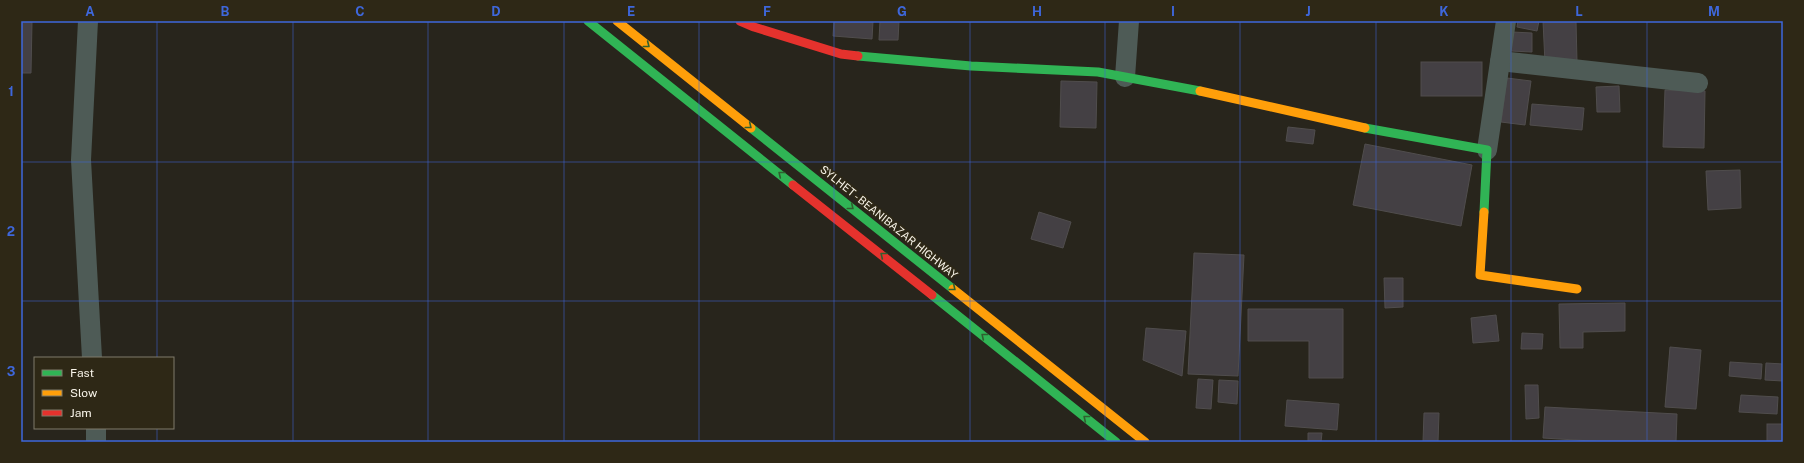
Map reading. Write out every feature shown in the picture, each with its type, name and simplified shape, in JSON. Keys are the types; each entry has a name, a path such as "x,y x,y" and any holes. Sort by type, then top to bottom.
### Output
{"main road":[{"path":"588,21 1116,442"},
{"name":"SYLHET - BEANIBAZAR HIGHWAY","path":"617,21 1145,442"},
{"path":"740,21 841,54 971,66 1098,72 1193,89 1388,133 1487,150 1480,275 1577,289"}],"street":[{"path":"88,21 81,160 92,357"},
{"path":"1125,77 1129,21"},
{"path":"1487,150 1506,21"},
{"path":"1500,61 1698,83"},
{"path":"96,429 96,442"}],"building":[{"path":"21,21 32,21 31,73 21,73"},
{"path":"834,21 873,21 872,39 833,36"},
{"path":"880,21 899,21 898,40 879,40"},
{"path":"1518,21 1539,21 1537,31 1517,27"},
{"path":"1543,21 1576,21 1577,62 1545,63"},
{"path":"1512,32 1532,33 1532,52 1511,51"},
{"path":"1421,62 1482,62 1482,96 1421,96"},
{"path":"1507,78 1531,81 1525,125 1501,122"},
{"path":"1061,81 1097,82 1096,128 1060,127"},
{"path":"1619,86 1620,112 1597,112 1596,87"},
{"path":"1665,90 1705,91 1704,148 1663,147"},
{"path":"1532,104 1584,108 1582,130 1530,125"},
{"path":"1288,127 1315,130 1313,144 1286,141"},
{"path":"1365,144 1472,165 1461,226 1353,205"},
{"path":"1740,170 1741,208 1708,210 1706,171"},
{"path":"1039,212 1071,222 1063,248 1031,239"},
{"path":"1194,253 1244,255 1238,376 1188,374"},
{"path":"1384,278 1403,278 1403,307 1385,308"},
{"path":"1625,303 1625,331 1583,332 1583,348 1560,348 1559,304"},
{"path":"1248,309 1343,309 1343,378 1309,378 1309,341 1248,341"},
{"path":"1496,315 1499,341 1473,343 1471,318"},
{"path":"1146,328 1186,331 1182,376 1143,360"},
{"path":"1522,333 1543,334 1542,349 1521,349"},
{"path":"1670,347 1701,350 1696,409 1665,407"},
{"path":"1730,362 1762,364 1761,379 1729,376"},
{"path":"1766,363 1783,364 1783,381 1765,380"},
{"path":"1198,379 1213,380 1211,409 1196,408"},
{"path":"1219,380 1238,381 1237,404 1218,402"},
{"path":"1525,385 1538,385 1539,418 1526,419"},
{"path":"1741,395 1778,397 1777,414 1739,412"},
{"path":"1287,400 1339,404 1337,430 1285,426"},
{"path":"1545,407 1677,414 1676,442 1608,442 1543,438"},
{"path":"1424,413 1439,413 1438,442 1423,442"},
{"path":"1767,424 1783,424 1783,442 1767,442"},
{"path":"1308,433 1322,433 1321,442 1308,442"}],"traffic: fast":[{"path":"588,21 793,185"},
{"path":"858,56 971,66 1098,72 1200,91"},
{"path":"751,128 953,289"},
{"path":"1365,128 1487,150 1484,212"},
{"path":"932,295 1116,442"}],"traffic: slow":[{"path":"617,21 751,128"},
{"path":"1200,91 1365,128"},
{"path":"1484,212 1480,275 1577,289"},
{"path":"953,289 1145,442"}],"traffic: jam":[{"path":"740,21 754,27 841,54 858,56"},
{"path":"793,185 932,295"}]}
